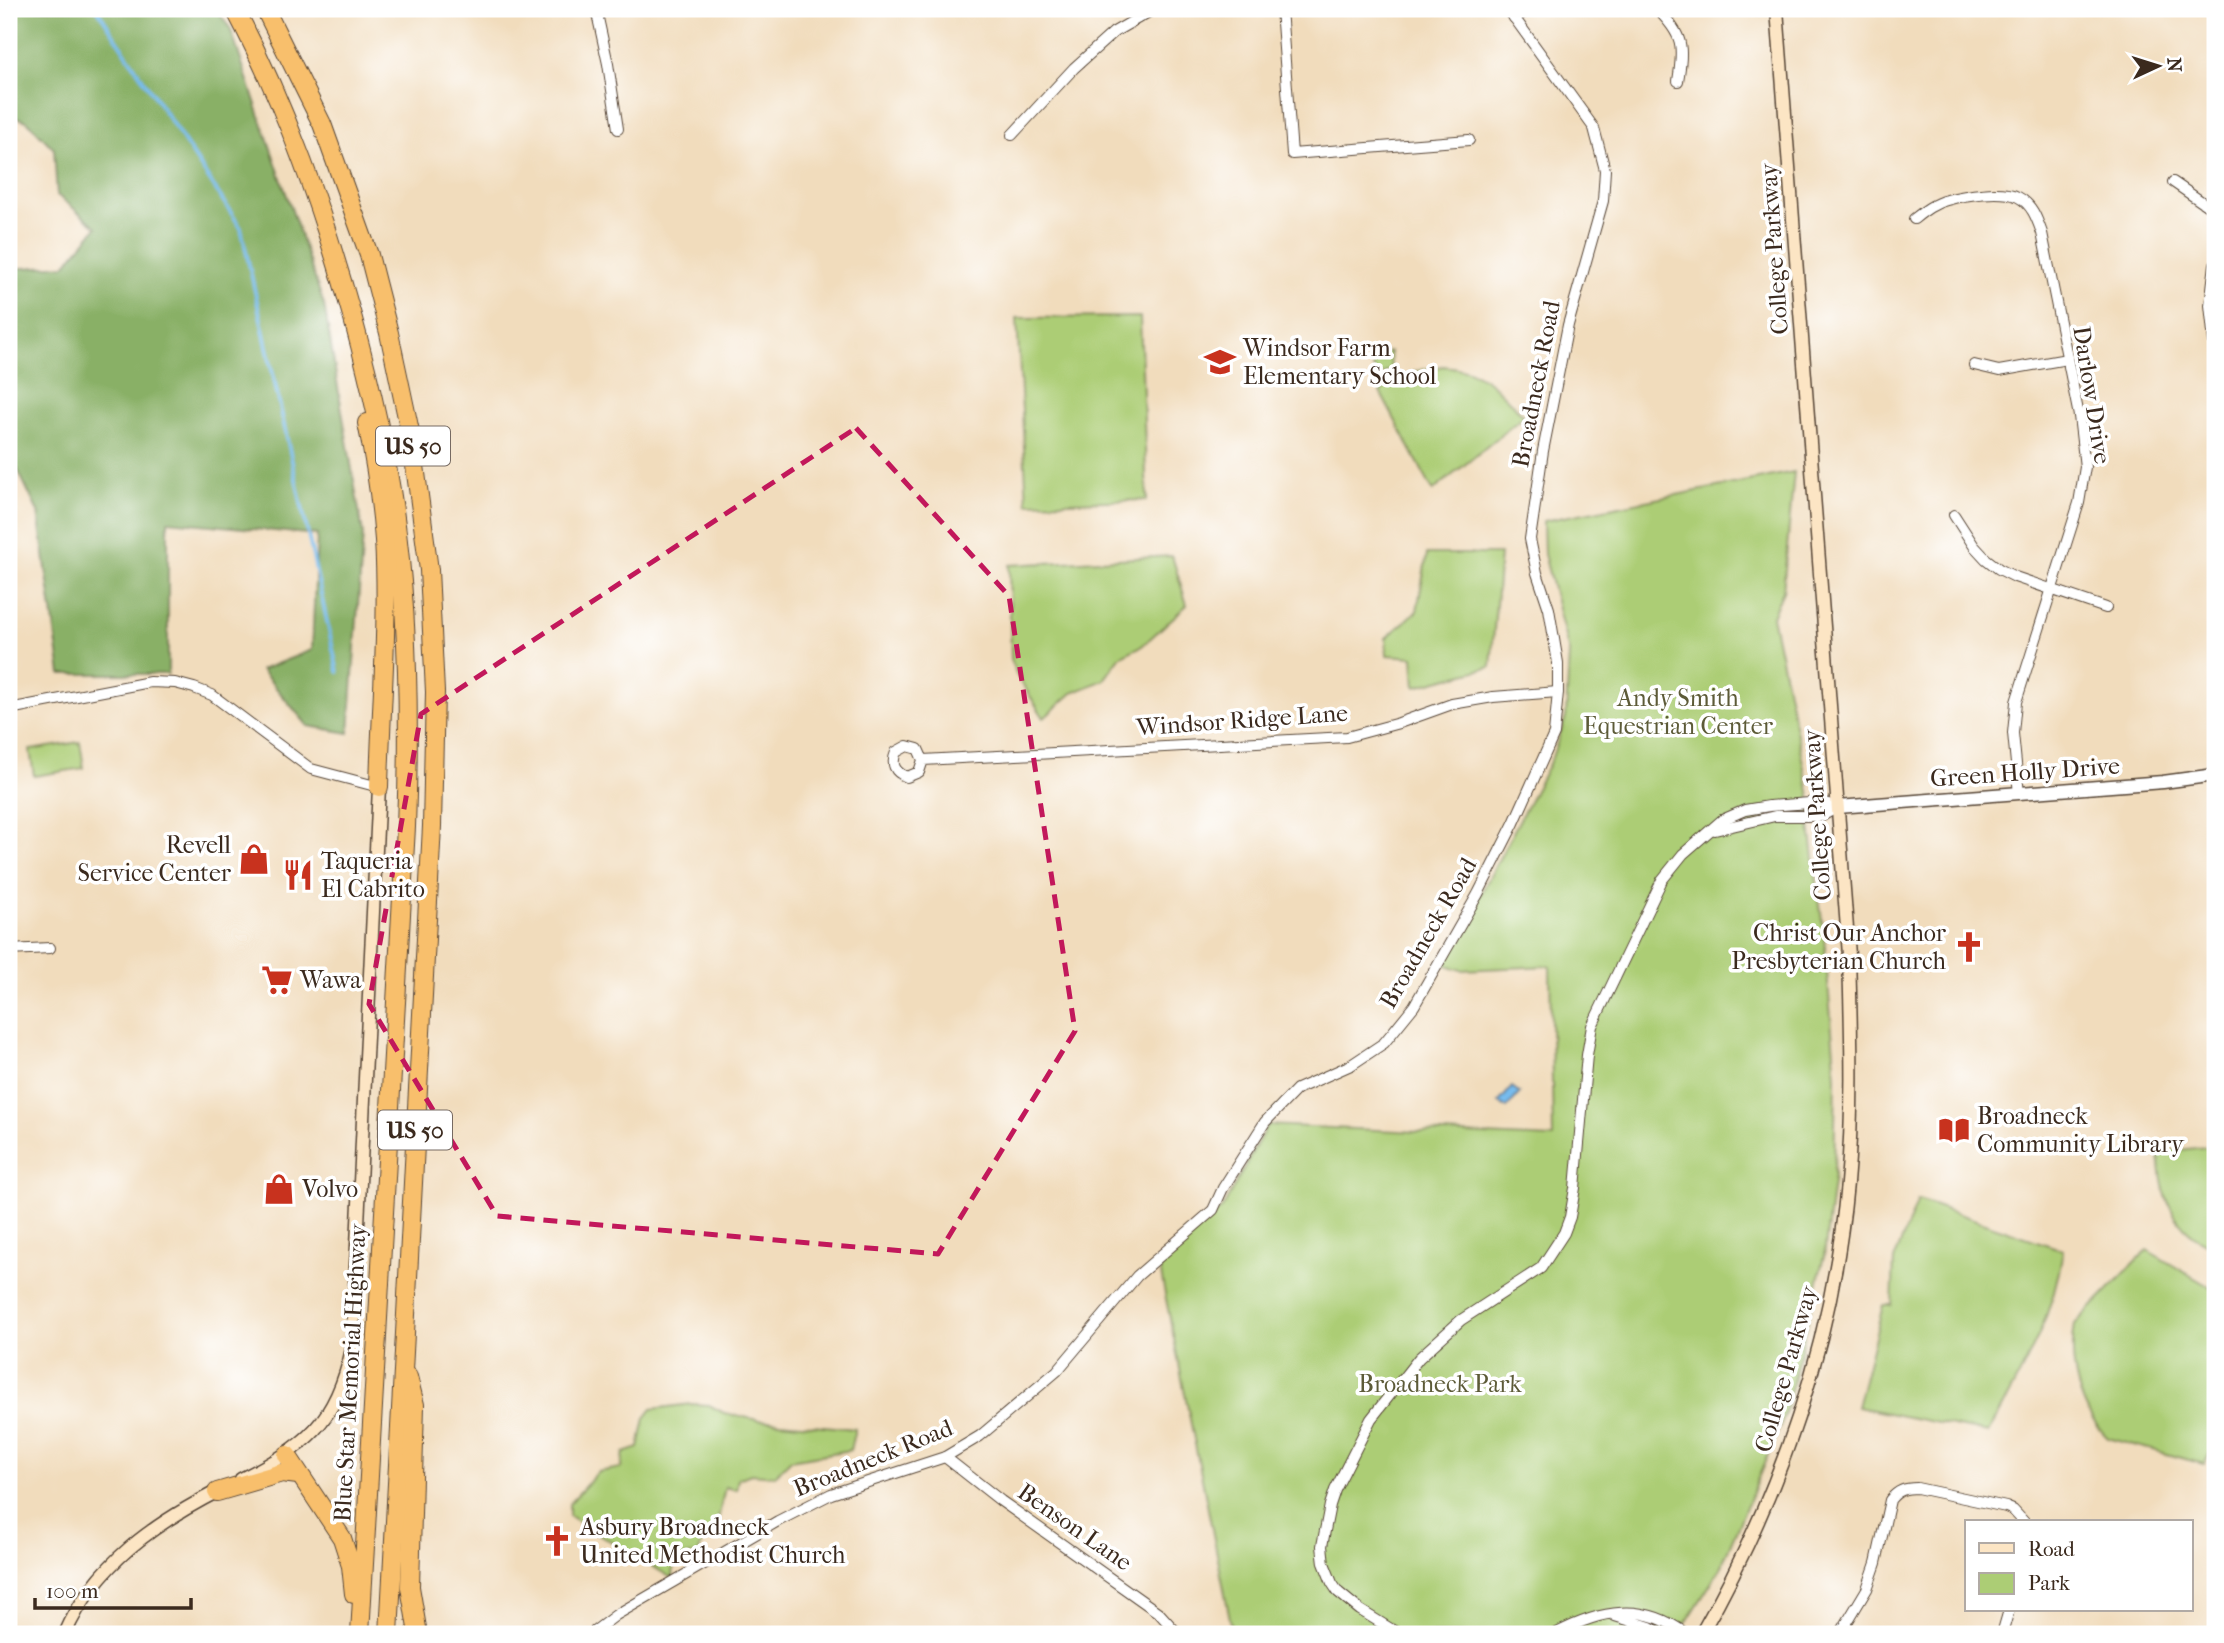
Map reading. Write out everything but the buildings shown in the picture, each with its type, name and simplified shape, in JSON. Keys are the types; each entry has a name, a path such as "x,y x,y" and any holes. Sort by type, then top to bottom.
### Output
{"highway":[{"name":"Blue Star Memorial Highway","path":"235,9 292,131 315,190 359,343 385,449 395,513 406,643 409,745 406,827 359,1634"},
{"name":"US 50","path":"265,9 322,124 369,255 411,436 429,570 435,692 432,827 389,1634"},
{"path":"359,343 357,369 378,486 384,541 379,787"},
{"path":"403,1353 415,1405 410,1587 418,1634"},
{"path":"286,1455 335,1525 347,1551 359,1634"},
{"path":"217,1492 282,1473 298,1475"}],"main road":[{"name":"College Parkway","path":"1701,1634 1756,1527 1793,1435 1820,1341 1839,1245 1847,1184 1852,1067 1849,955 1777,9"},
{"path":"68,1630 111,1565 139,1538 170,1517 286,1455 311,1435 329,1412 342,1388 352,1349 379,787"}],"street":[{"path":"596,9 618,129"},
{"path":"1012,135 1074,68 1114,32 1154,9"},
{"path":"1281,9 1292,154 1469,140"},
{"path":"1511,13 1529,9"},
{"path":"1657,9 1676,28 1682,54 1678,81"},
{"name":"Broadneck Road","path":"591,1634 646,1598 799,1510 831,1494 945,1457 980,1436 1057,1371 1137,1276 1213,1210 1223,1188 1265,1122 1297,1090 1351,1065 1384,1043 1414,1006 1478,894 1554,734 1558,663 1549,609 1537,573 1530,539 1543,451 1568,326 1603,201 1605,170 1594,128 1511,13"},
{"path":"2173,182 2215,211"},
{"name":"Darlow Drive","path":"1914,219 1934,205 1955,199 2008,193 2027,203 2042,233 2084,447 2084,477 2079,503 2016,702 2013,733 2019,794"},
{"path":"2215,264 2210,305 2215,351"},
{"path":"1974,365 1999,371 2067,359"},
{"path":"1954,515 1986,559 2015,577 2106,608"},
{"path":"9,709 150,682 175,683 212,695 311,769 379,787"},
{"name":"Windsor Ridge Lane","path":"923,760 1347,737 1399,723 1452,704 1493,697 1558,692"},
{"name":"Green Holly Drive","path":"1838,807 2165,782 2215,775"},
{"path":"1399,1634 1338,1592 1328,1575 1322,1546 1335,1490 1371,1419 1419,1357 1461,1320 1541,1268 1564,1233 1574,1196 1587,1055 1596,1013 1662,880 1683,854 1711,832 1775,816 1822,816 1838,807"},
{"path":"9,950 50,948"},
{"name":"Benson Lane","path":"945,1457 1022,1516 1159,1613 1178,1634"},
{"path":"1840,1634 1867,1589 1876,1563 1890,1500 1896,1492 1904,1488 1917,1488 2006,1507 2022,1520"},
{"path":"1555,1634 1594,1617 1633,1611 1653,1616 1686,1634"},
{"path":"2002,1634 2008,1612"},
{"path":"1611,1615 1650,1627 1662,1634"}],"highlighted area":[{"path":"856,428 1009,596 1075,1031 938,1254 497,1216 369,1004 421,714"}],"green space":[{"path":"9,9 216,9 230,28 324,305 363,534 349,733 308,726 261,670 312,650 317,535 168,521 168,674 61,674 38,512 16,466 9,464 9,269 65,265 97,227 57,195 54,149 27,121 9,115"},
{"path":"1140,317 1147,500 1027,503 1017,318"},
{"path":"1390,352 1391,369 1377,375 1373,367 1372,353"},
{"path":"1443,366 1480,376 1524,416 1433,491 1380,392 1410,374"},
{"name":"Broadneck Park","path":"1794,472 1783,591 1772,616 1810,796 1810,826 1824,936 1836,1077 1834,1174 1824,1256 1785,1414 1720,1569 1679,1634 1233,1634 1159,1264 1223,1207 1267,1125 1553,1138 1550,966 1461,970 1444,964 1551,760 1566,717 1569,652 1544,554 1543,521"},
{"path":"1427,554 1500,554 1491,667 1415,687 1413,657 1387,655 1386,638 1417,611"},
{"path":"1172,556 1187,605 1142,646 1121,656 1104,680 1072,693 1044,718 1016,674 1011,659 1009,565"},
{"path":"80,742 84,768 34,776 30,750"},
{"path":"2215,1146 2215,1247 2188,1231 2172,1210 2166,1197 2159,1152"},
{"path":"1918,1200 2063,1250 2051,1301 2034,1345 1988,1433 1857,1407 1883,1305 1892,1305 1894,1260"},
{"path":"2147,1250 2215,1290 2215,1445 2204,1464 2108,1438 2090,1414 2078,1386 2073,1355 2075,1324"},
{"path":"691,1404 709,1405 724,1413 758,1420 855,1429 850,1450 790,1460 775,1476 751,1474 738,1479 736,1490 725,1487 716,1529 703,1537 699,1553 676,1559 672,1573 675,1580 569,1516 569,1504 598,1472 621,1468 624,1453 639,1448 645,1418 652,1409"}],"water":[{"path":"1512,1087 1520,1093 1507,1108 1499,1102"},
{"path":"2129,1622 2143,1634 2113,1634"}],"waterway":[{"path":"97,9 241,228 338,672"}],"place":[{"name":"Windsor Farm Elementary School","path":"1220,362"},
{"name":"Revell Service Center","path":"254,859"},
{"name":"Taqueria El Cabrito","path":"298,875"},
{"name":"Christ Our Anchor Presbyterian Church","path":"1969,947"},
{"name":"Wawa","path":"277,980"},
{"name":"Broadneck Community Library","path":"1954,1130"},
{"name":"Volvo","path":"279,1189"},
{"name":"Asbury Broadneck United Methodist Church","path":"557,1541"}],"park label":[{"name":"Andy Smith Equestrian Center","path":"1678,712"}]}
